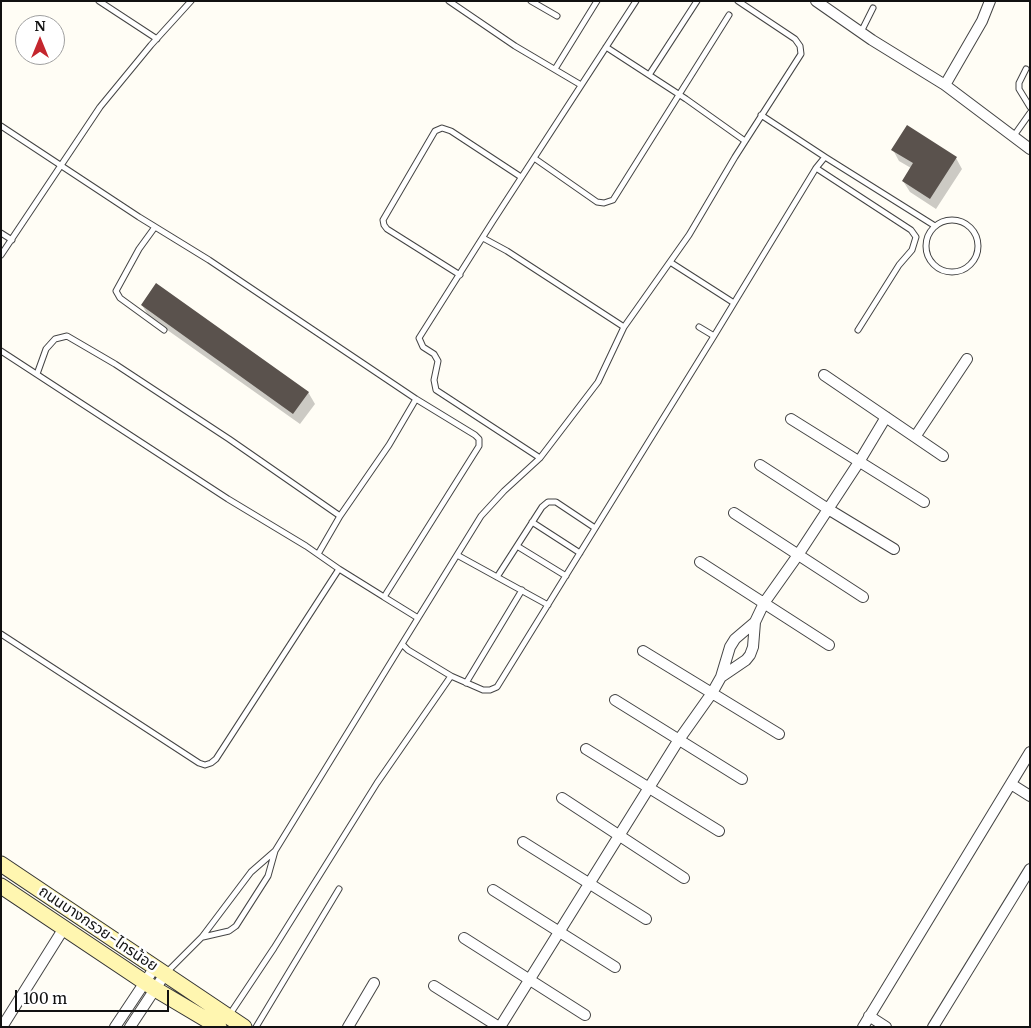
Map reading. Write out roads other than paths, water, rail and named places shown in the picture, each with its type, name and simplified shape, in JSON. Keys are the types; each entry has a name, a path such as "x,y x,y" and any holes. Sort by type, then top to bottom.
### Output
{"main road":[{"name":"ถนนบางกรวย-ไทรน้อย","path":"1,864 160,971 224,1022"},
{"name":"ถนนบางกรวย-ไทรน้อย","path":"1,886 150,985 224,1022 244,1027"}],"street":[{"path":"816,1 945,86 1030,149"},
{"path":"945,86 982,21 990,1"},
{"path":"915,437 967,359"},
{"path":"824,375 943,456"},
{"path":"721,677 750,655 753,647 755,622 764,603 859,462 886,416"},
{"path":"791,419 924,502"},
{"path":"760,465 894,549"},
{"path":"734,513 863,597"},
{"path":"700,562 829,644"},
{"path":"434,986 500,1027 678,740 712,693 721,677 730,647 755,622"},
{"path":"643,651 778,734"},
{"path":"615,700 742,779"},
{"path":"586,749 719,831"},
{"path":"863,1027 1030,752"},
{"path":"1011,784 1030,796"},
{"path":"562,798 684,878"},
{"path":"523,842 589,885 646,918"},
{"path":"933,1027 1030,868"},
{"path":"493,890 615,967"},
{"path":"2,1027 64,928"},
{"path":"464,938 585,1015"},
{"path":"115,1027 160,971"},
{"path":"348,1027 374,983"},
{"path":"130,1027 150,985"},
{"path":"869,1016 886,1027"}],"lane":[{"path":"99,1 157,39"},
{"path":"1,255 100,107 191,1"},
{"path":"448,1 516,46 581,85"},
{"path":"531,1 557,16"},
{"path":"555,69 598,1"},
{"path":"540,458 436,390 434,380 438,361 434,354 423,347 420,338 482,238 636,1"},
{"path":"649,75 697,1"},
{"path":"202,937 229,931 236,926 268,876 275,851 481,516 504,491 540,458 598,382 624,327 690,235 745,140 801,54 800,46 795,39 738,1"},
{"path":"861,32 873,8"},
{"path":"534,158 598,202 604,203 613,200 729,15"},
{"path":"606,47 745,140"},
{"path":"1026,69 1019,83 1019,89 1030,107"},
{"path":"1014,137 1030,113"},
{"path":"761,115 935,226"},
{"path":"1,126 155,227 209,260 416,399 475,434 479,439 479,446 384,597"},
{"path":"460,275 387,229 383,220 435,131 442,128 451,130 522,177"},
{"path":"402,644 408,650 466,683 483,690 498,687 816,168 825,157"},
{"path":"816,168 911,230 916,237 912,250 899,265 858,330"},
{"path":"951,220 960,221 968,226 977,240 978,248 976,257 971,264 956,272 939,270 932,264 925,249 929,232 935,226 951,220"},
{"path":"155,227 139,248 116,291 120,298 164,330"},
{"path":"1,233 12,240"},
{"path":"482,238 506,251 624,327"},
{"path":"670,262 734,304"},
{"path":"699,327 714,336"},
{"path":"37,374 46,349 55,339 66,336 115,364 229,439 340,516"},
{"path":"2,354 37,374 228,499 418,618"},
{"path":"318,554 340,516 389,444 416,399"},
{"path":"497,577 542,507 548,502 556,502 595,528"},
{"path":"532,522 580,553"},
{"path":"517,546 566,576"},
{"path":"457,555 548,604"},
{"path":"1,634 205,765 216,759 339,569"},
{"path":"466,683 522,590"},
{"path":"224,1022 274,948 377,783 451,676"},
{"path":"160,971 202,937 251,872 275,851"},
{"path":"256,1027 339,889"}]}
